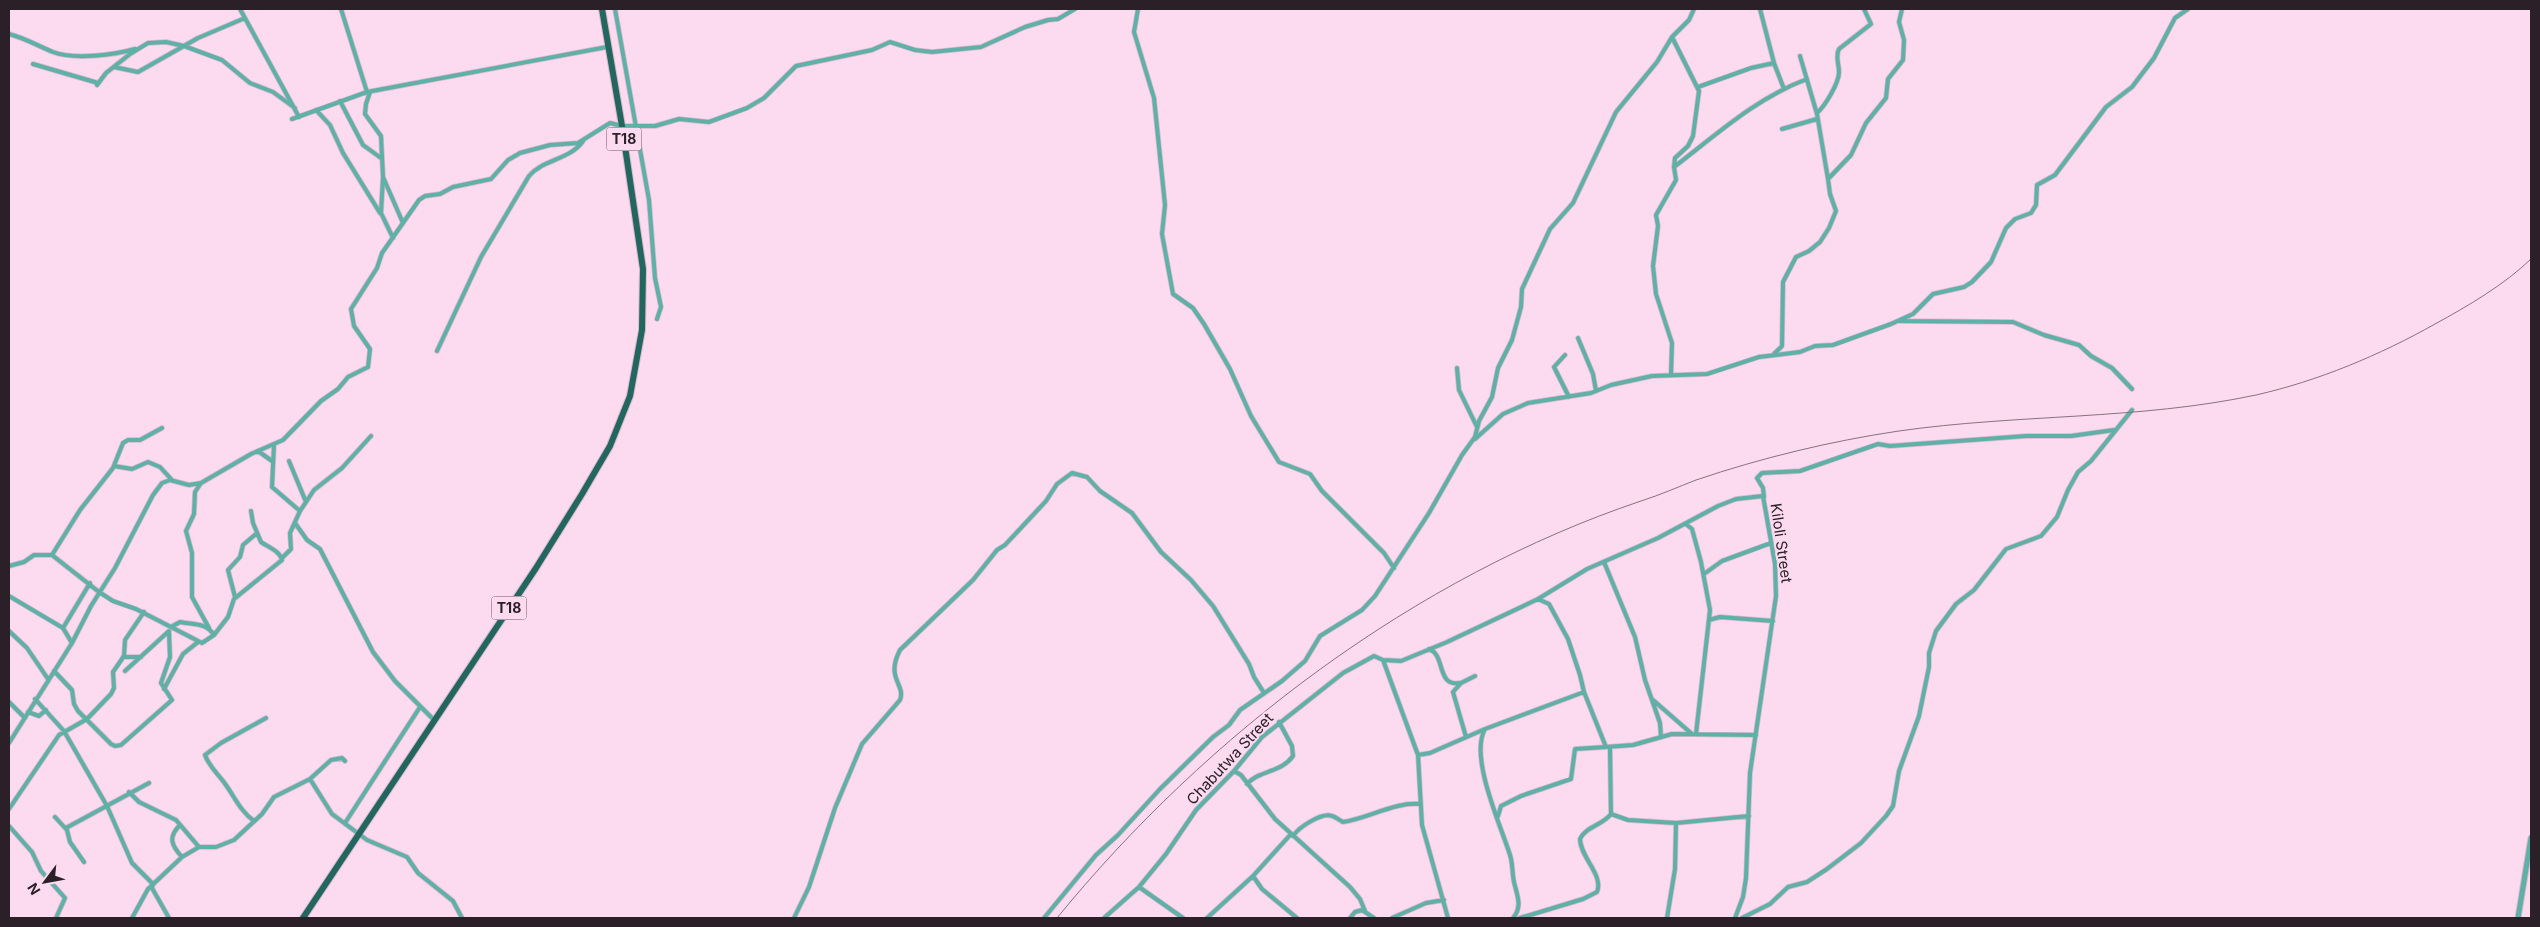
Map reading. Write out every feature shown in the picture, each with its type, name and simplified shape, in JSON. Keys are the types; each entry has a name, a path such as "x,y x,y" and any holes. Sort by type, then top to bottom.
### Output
{"highway":[{"name":"T18","path":"303,918 582,494 610,446 630,396 642,330 643,269 622,126 607,48 602,9"}],"street":[{"path":"240,9 299,116"},
{"path":"341,9 369,92 365,114 381,136 382,217"},
{"path":"615,9 649,200 655,278 661,307 657,319"},
{"path":"437,350 481,257 529,176 535,170 573,152 584,140 610,122 622,126 662,125 679,119 703,123 742,110 764,98 790,71 800,65 820,63 849,53 872,50 890,42 915,50 932,52 981,47 1025,27 1058,19 1074,9"},
{"path":"1138,9 1134,31 1154,98 1165,205 1162,234 1173,294 1192,308 1204,324 1230,369 1251,416 1279,462 1310,474 1322,492 1384,554 1394,568"},
{"path":"1474,440 1492,396 1498,368 1512,340 1520,307 1522,289 1550,229 1573,203 1616,112 1657,62 1672,37 1689,20 1694,9"},
{"path":"1760,9 1774,63 1784,89"},
{"path":"1817,113 1828,102 1839,76 1837,55 1839,49 1870,24 1864,9"},
{"path":"1828,179 1851,155 1866,123 1886,98 1888,80 1903,60 1904,40 1899,22 1902,9"},
{"path":"1044,918 1096,856 1160,789 1229,725 1240,710 1305,661 1320,636 1368,606 1438,499 1462,455 1474,440 1509,411 1532,402 1596,391 1611,384 1634,379 1707,374 1734,364 1774,354 1793,353 1815,346 1834,345 1898,321 1920,308 1933,294 1968,285 1991,262 2006,228 2015,219 2026,217 2034,210 2037,184 2055,175 2106,108 2132,87 2154,58 2175,18 2188,9"},
{"path":"114,67 138,72 184,46 245,18"},
{"path":"9,34 29,40 56,53 85,56 140,48"},
{"path":"1671,375 1672,343 1656,294 1653,265 1658,226 1656,215 1676,180 1675,158 1688,146 1693,136 1698,88 1672,37"},
{"path":"33,64 97,84 114,67 140,48 155,41 184,46 222,60 250,83 273,92 295,108"},
{"path":"292,119 369,92 607,48"},
{"path":"1774,354 1782,346 1783,282 1795,258 1814,248 1835,216 1836,210 1830,194 1817,113 1800,56"},
{"path":"1698,88 1751,68 1774,63"},
{"path":"1674,167 1741,114 1784,89 1807,79"},
{"path":"340,101 363,145 381,158"},
{"path":"316,110 330,125 343,153 393,238"},
{"path":"1782,129 1817,119"},
{"path":"114,466 132,469 148,462 160,467 172,480 189,485 201,483 288,436 298,423 325,398 338,389 348,377 364,371 368,367 370,349 354,326 351,309 416,203 425,196 440,194 457,185 491,179 508,160 520,152 550,145 572,144 584,140"},
{"path":"383,177 403,223"},
{"path":"1898,321 2013,322 2044,335 2079,345 2090,356 2112,368 2132,389"},
{"path":"1578,338 1593,374 1596,391"},
{"path":"1565,355 1554,366 1569,397"},
{"path":"1456,368 1458,390 1478,427"},
{"path":"1742,918 1770,904 1788,887 1807,882 1827,870 1861,843 1886,816 1893,806 1899,771 1919,716 1929,667 1929,653 1936,631 1956,604 1974,590 2006,549 2041,536 2057,517 2076,475 2094,457 2132,410"},
{"path":"52,555 69,531 80,510 114,466 123,443 127,440 140,440 162,428"},
{"path":"1764,497 1763,488 1757,478 1762,473 1800,471 1878,444 1890,446 2026,436 2071,436 2114,430"},
{"path":"164,689 183,654 198,642 207,641 214,635 228,617 235,597 278,564 291,549 290,534 306,502 319,484 342,468 370,436"},
{"path":"274,445 272,487 300,511"},
{"path":"258,451 273,461"},
{"path":"289,461 306,502"},
{"path":"794,918 808,887 835,808 862,744 900,700 902,692 894,675 895,662 900,650 974,580 995,552 1005,545 1046,501 1057,484 1072,472 1087,477 1100,491 1132,512 1162,552 1191,580 1213,606 1249,664 1254,678 1264,693"},
{"path":"9,743 72,643 99,592 116,568 153,495 162,483 172,480"},
{"path":"201,483 195,492 194,514 186,530 192,553 192,597 214,635"},
{"name":"Kiloli Street","path":"1383,660 1401,661 1447,642 1538,598 1604,562 1736,499 1753,496 1764,497 1777,585 1750,773 1750,816 1744,888 1735,918"},
{"path":"251,511 261,542 282,558"},
{"path":"295,524 307,540 320,549 382,665 434,720"},
{"path":"1686,524 1692,529 1704,574 1709,603 1709,620 1694,734"},
{"path":"235,597 228,570 240,557 243,545 257,533"},
{"path":"1704,574 1722,560 1771,543"},
{"path":"9,566 24,562 34,554 52,555 90,583 99,592 114,601 144,612 198,642"},
{"path":"1604,562 1627,614 1661,728 1661,737"},
{"path":"63,628 90,583"},
{"path":"9,596 63,628 72,643"},
{"path":"1538,598 1549,604 1564,631 1584,692 1608,748 1612,814"},
{"path":"9,810 54,740 64,730 87,719 111,694 114,688 114,672 123,657 125,640 144,612"},
{"path":"1709,620 1720,617 1773,621"},
{"path":"125,671 180,622 209,628"},
{"path":"9,631 27,648 48,679"},
{"path":"54,671 72,690 74,705 111,744 121,745 171,700 161,683 170,657 169,632"},
{"path":"1428,649 1436,654 1447,681 1451,684 1461,683 1475,676"},
{"name":"Chabutwa Street","path":"1104,918 1139,887 1166,854 1196,810 1234,770 1242,758 1279,722 1351,668 1374,656 1383,660"},
{"path":"123,657 141,657"},
{"path":"1383,660 1418,756 1420,804 1428,852 1448,918"},
{"path":"1461,683 1453,692 1466,737"},
{"path":"1418,756 1584,692"},
{"path":"35,699 64,730 107,806 132,863 153,884 152,888 169,918"},
{"path":"1653,700 1694,734"},
{"path":"9,702 25,718"},
{"path":"345,824 420,707"},
{"path":"28,712 39,716 46,710"},
{"path":"254,821 240,808 205,755 221,743 266,718"},
{"path":"1247,784 1253,779 1278,769 1293,756 1292,746 1279,722"},
{"path":"1485,729 1480,744 1483,768 1490,798 1511,859 1519,903 1518,911 1512,918"},
{"path":"1498,818 1500,808 1504,803 1571,779 1575,749 1608,748 1661,737 1694,734 1756,735"},
{"path":"132,918 142,896 182,857 200,847 222,845 234,840 254,821 274,797 310,778 332,759 342,758 345,760"},
{"path":"1234,770 1265,808 1350,887 1360,899 1365,911 1374,918"},
{"path":"310,778 326,808 359,835 374,844 407,857 418,873 453,901 462,918"},
{"path":"66,828 129,792 149,783"},
{"path":"129,792 139,802 176,820 200,847"},
{"path":"1207,918 1301,828 1325,816 1332,816 1343,822 1384,810 1420,804"},
{"path":"1612,814 1628,820 1676,823 1750,816"},
{"path":"1520,918 1583,899 1596,892 1598,882 1585,858 1580,839 1583,834 1601,824 1612,814"},
{"path":"55,817 66,828 70,842 84,862"},
{"path":"1667,918 1675,869 1676,823"},
{"path":"180,825 173,832 171,840 173,847 182,857"},
{"path":"9,826 32,852 42,871 65,898 56,918"},
{"path":"2518,918 2531,838"},
{"path":"1253,876 1262,889 1297,918"},
{"path":"1139,887 1183,918"},
{"path":"1392,918 1426,903 1444,900"},
{"path":"1350,918 1355,912 1365,911"}],"railway":[{"path":"1057,918 1116,850 1180,786 1248,725 1320,669 1396,618 1476,572 1557,533 1721,472 1771,457 1848,440 1943,426 2167,409 2212,403 2279,389 2325,375 2393,346 2460,310 2509,278 2531,259"}]}
